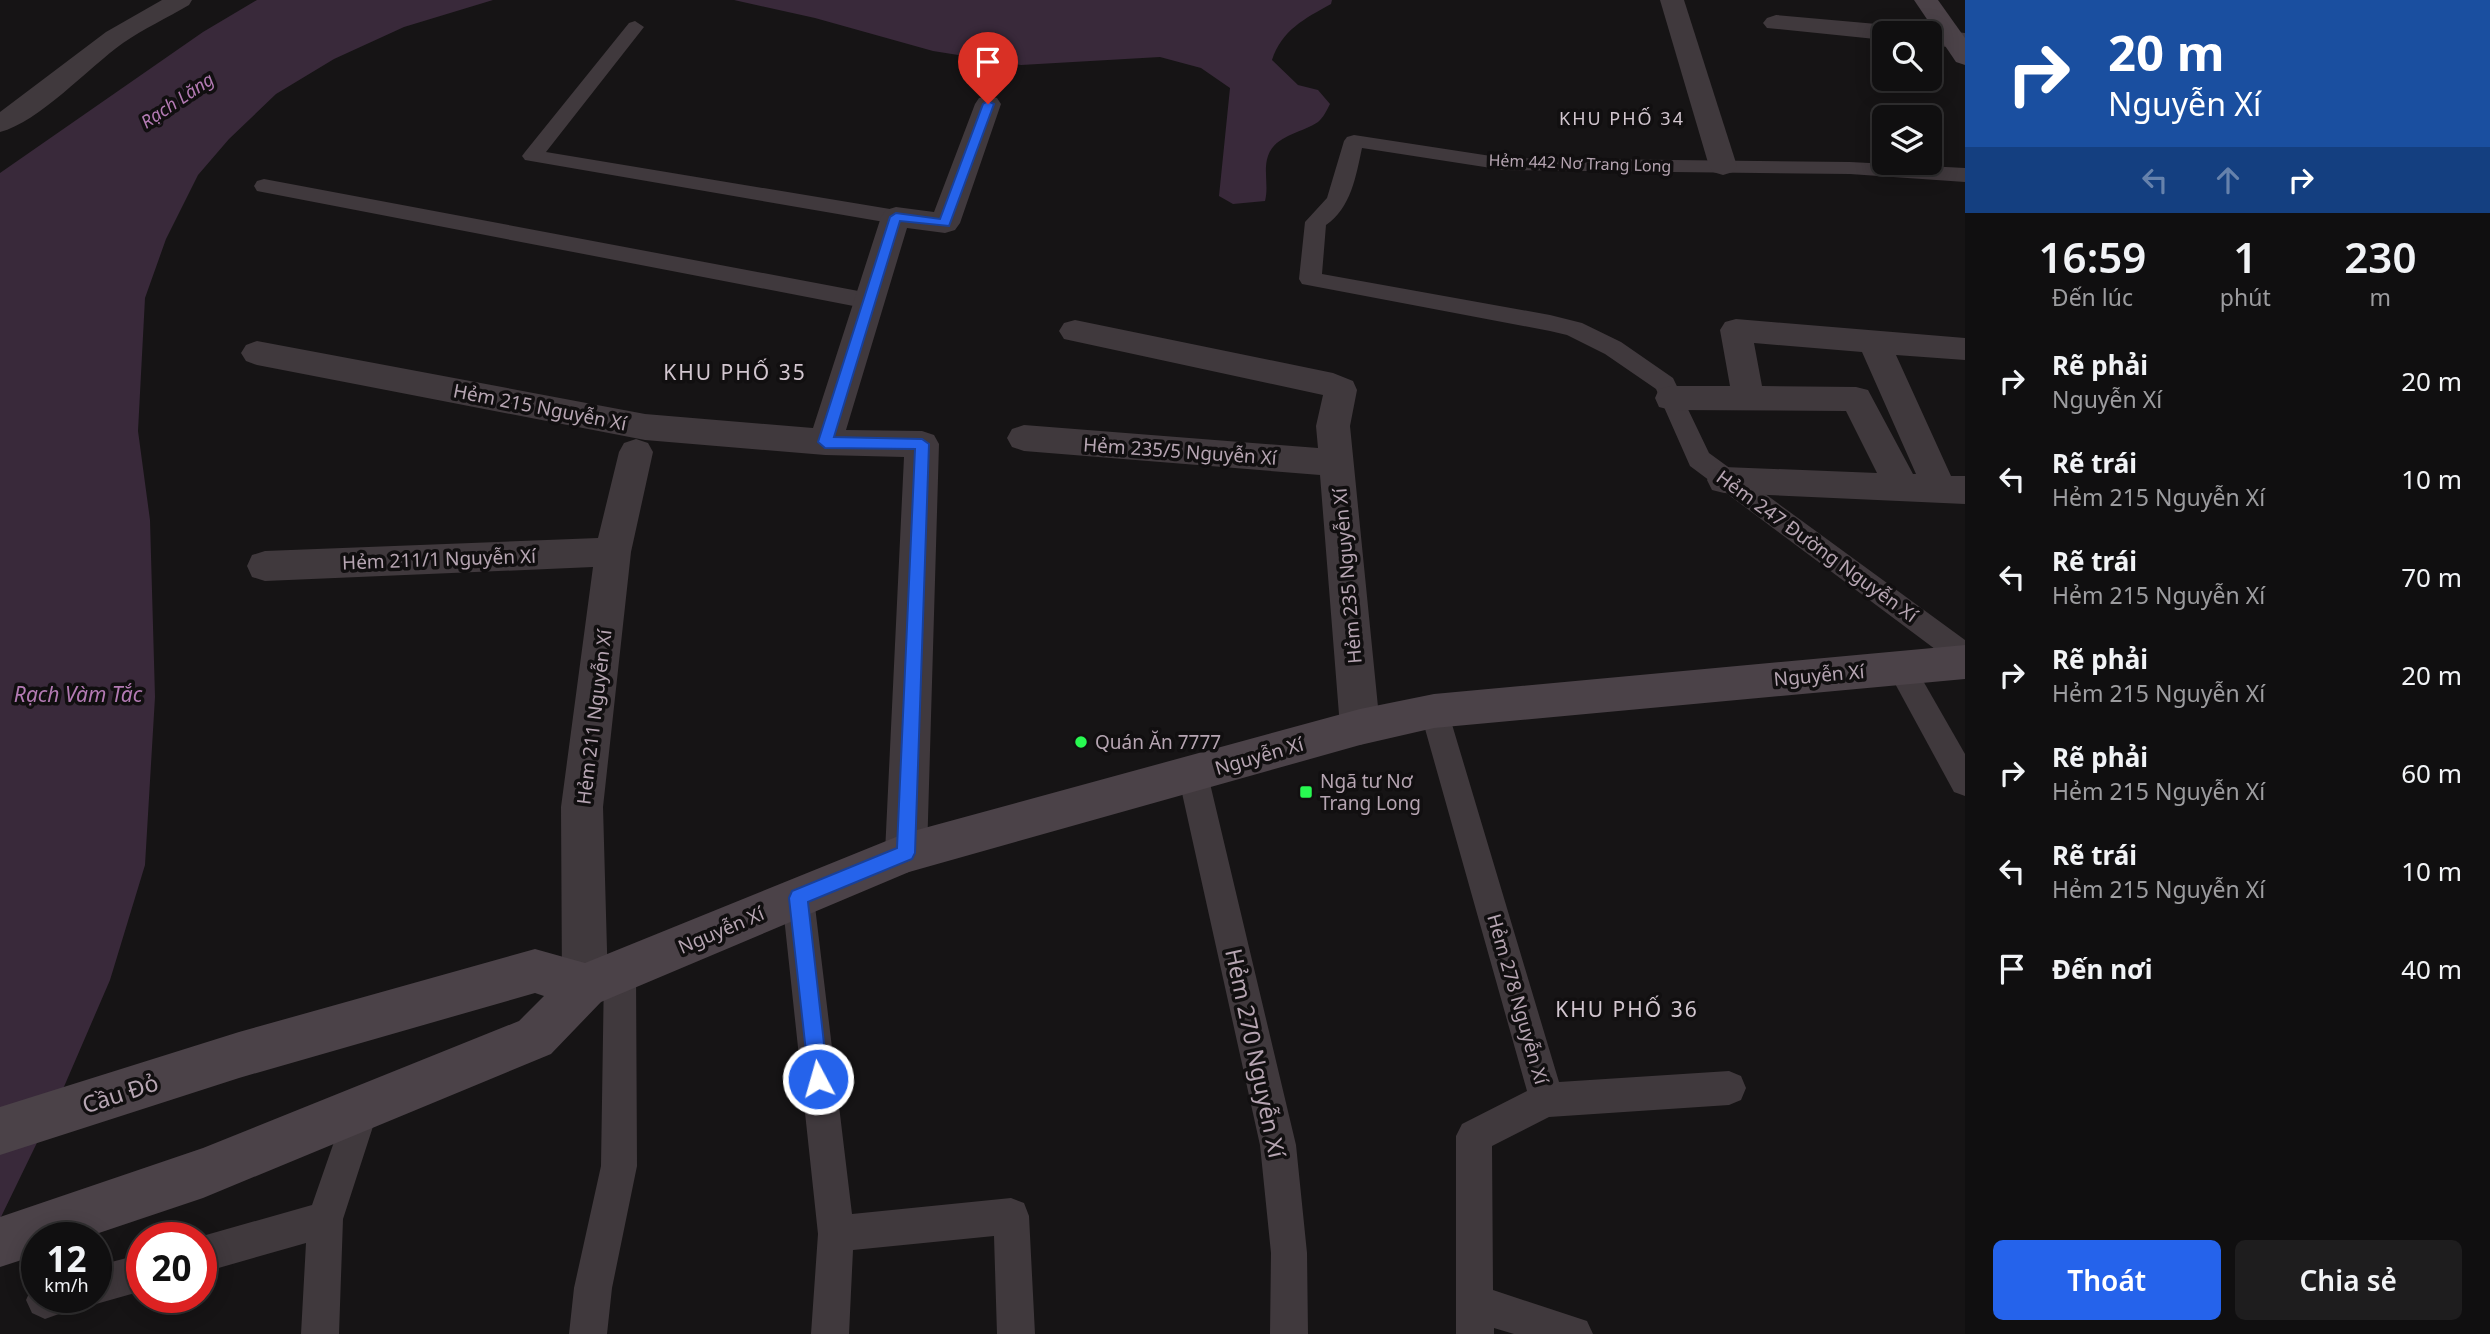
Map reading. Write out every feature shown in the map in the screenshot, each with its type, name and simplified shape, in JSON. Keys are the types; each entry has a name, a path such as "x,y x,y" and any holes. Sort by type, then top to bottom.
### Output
{"main road":[{"path":"1926,0 1953,43"},
{"name":"Nguyễn Xí","path":"0,1242 203,1173 535,1038 603,979 906,853 1360,727 1434,711 1965,662"},
{"name":"Cầu Đỏ","path":"0,1131 240,1055 536,971 603,979"}],"street":[{"path":"0,124 23,110 115,37 180,0"},
{"path":"1672,0 1723,166"},
{"path":"1776,23 1872,32"},
{"path":"825,442 896,217 944,223 988,104"},
{"path":"1748,398 1736,330 1965,349"},
{"name":"Hẻm 235 Nguyễn Xí","path":"1075,331 1338,386 1342,393 1333,426 1360,727"},
{"path":"1874,342 1953,489"},
{"name":"Hẻm 215 Nguyễn Xí","path":"257,353 645,427 825,442 922,444 906,853"},
{"path":"1671,398 1856,399 1902,487"},
{"name":"Hẻm 235/5 Nguyễn Xí","path":"1024,438 1337,463"},
{"name":"Hẻm 211 Nguyễn Xí","path":"603,979 582,807 613,552 636,452"},
{"path":"1724,480 1953,489"},
{"name":"Hẻm 211/1 Nguyễn Xí","path":"265,566 613,552"}],"lane":[{"path":"635,27 533,156 896,217"},
{"name":"Hẻm 442 Nơ Trang Long","path":"1310,279 1316,222 1326,217 1335,206 1354,141 1504,164 1850,167 1965,175"},
{"path":"264,186 869,301"},
{"name":"Hẻm 247 Đường Nguyễn Xí","path":"1310,279 1574,329 1613,348 1665,384 1699,458 1724,480 1863,578 1965,656"},
{"path":"1900,667 1965,782"},
{"name":"Hẻm 278 Nguyễn Xí","path":"1434,711 1547,1100 1474,1136 1476,1319"},
{"name":"Hẻm 270 Nguyễn Xí","path":"1193,775 1278,1145 1289,1253 1289,1334"},
{"path":"798,898 836,1234 830,1334"},
{"path":"588,1334 593,1288 619,1166 603,979"},
{"path":"1547,1100 1729,1087"},
{"path":"320,1334 326,1219 362,1108"},
{"path":"836,1234 1012,1216 1016,1334"},
{"path":"217,1250 326,1219"},
{"path":"1476,1319 1574,1334"}],"water":[{"name":"Rạch Vàm Tắc","path":"257,0 493,0 404,27 334,59 276,94 229,139 198,175 166,239 145,298 138,431 150,520 155,697 145,865 110,980 63,1089 0,1219 0,173 203,32"},
{"path":"734,0 1332,0 1331,4 1303,20 1288,33 1272,60 1298,85 1318,90 1330,104 1318,122 1283,139 1272,149 1267,161 1265,201 1233,204 1219,196 1230,88 1201,68 1160,57 1021,65 933,51 815,18"}],"place":[{"name":"Quán Ăn 7777","path":"1081,742"},
{"name":"Ngã tư Nơ Trang Long","path":"1306,792"}],"district":[{"name":"KHU PHỐ 34","path":"1622,118"},
{"name":"KHU PHỐ 35","path":"735,372"},
{"name":"KHU PHỐ 36","path":"1627,1009"}],"route":[{"path":"818,1079 798,898 906,853 922,444 825,442 896,217 944,223 988,104"}],"water label":[{"name":"Rạch Lăng","path":"177,100"}]}
